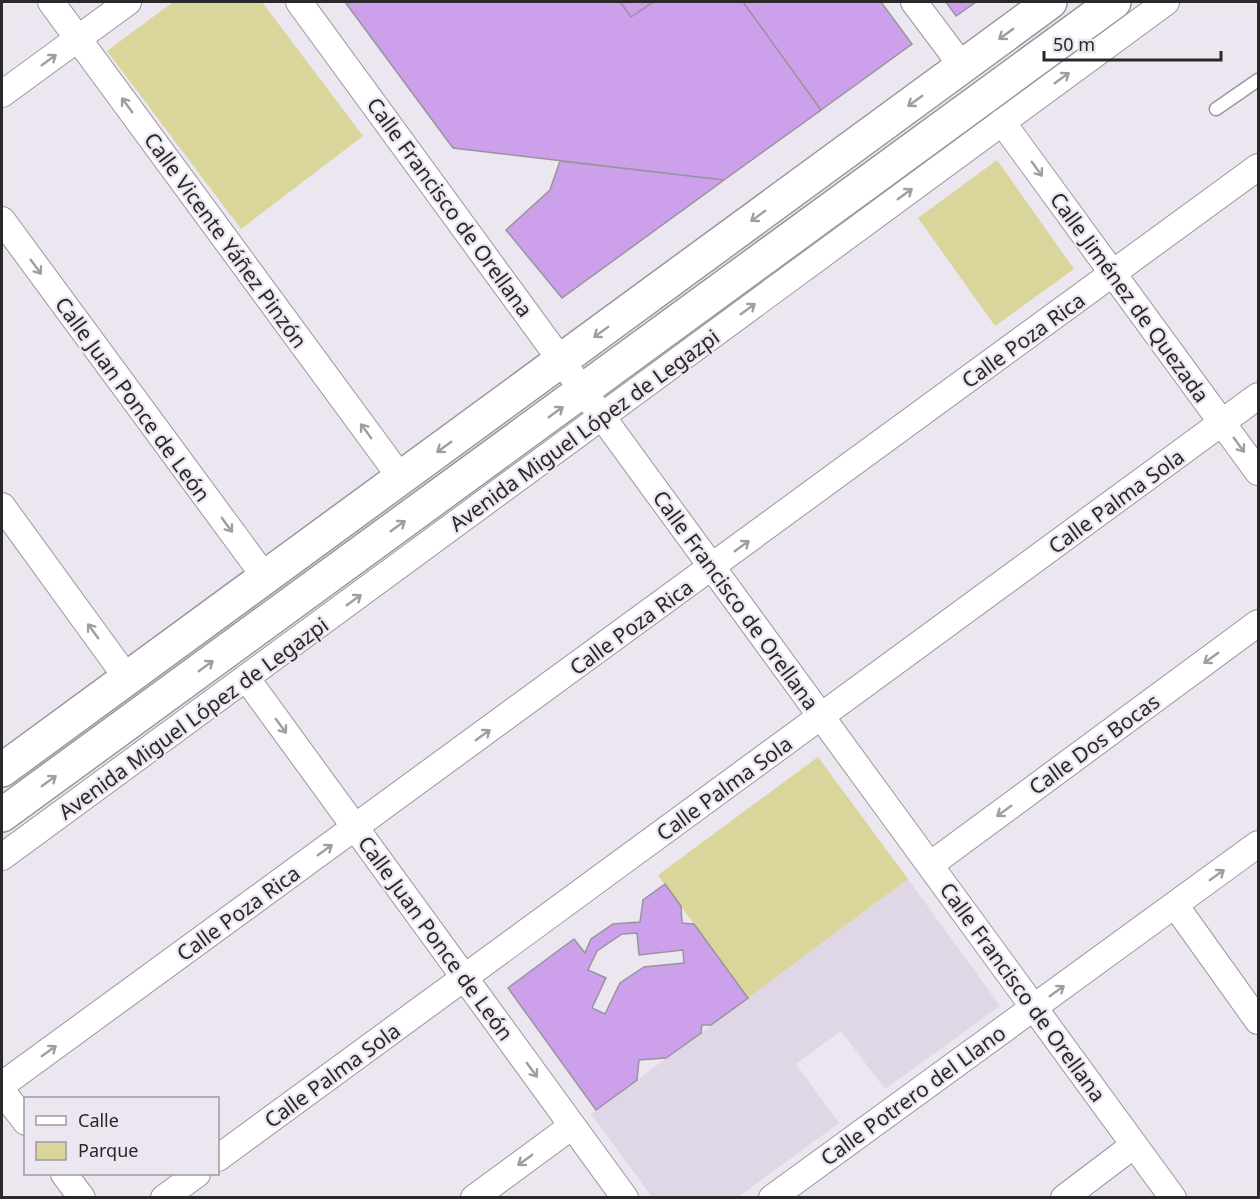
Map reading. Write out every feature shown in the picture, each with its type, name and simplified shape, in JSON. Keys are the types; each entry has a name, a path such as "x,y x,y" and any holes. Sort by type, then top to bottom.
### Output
{"main road":[{"path":"2,770 1050,2"},
{"name":"Avenida Miguel López de Legazpi","path":"2,815 594,403 1114,2"}],"street":[{"name":"Calle Vicente Yáñez Pinzón","path":"51,2 401,478"},
{"path":"2,94 128,2"},
{"name":"Calle Francisco de Orellana","path":"300,2 1173,1197"},
{"path":"914,2 962,66"},
{"name":"Avenida Miguel López de Legazpi","path":"2,857 247,679 594,403 1002,122 1166,2"},
{"name":"Calle Jiménez de Quezada","path":"1002,122 1258,472"},
{"name":"Calle Poza Rica","path":"2,1085 714,567 1258,167"},
{"name":"Calle Juan Ponce de León","path":"2,220 265,577"},
{"name":"Calle Palma Sola","path":"219,1157 1258,396"},
{"path":"2,506 127,678"},
{"name":"Calle Dos Bocas","path":"930,865 1258,623"},
{"name":"Calle Juan Ponce de León","path":"247,679 625,1197"},
{"name":"Calle Potrero del Llano","path":"772,1197 1258,844"},
{"path":"1175,905 1258,1021"},
{"path":"2,1090 24,1119"},
{"path":"474,1197 572,1125"},
{"path":"1064,1197 1134,1145"},
{"path":"66,1175 82,1197"},
{"path":"164,1197 194,1175"}],"lane":[{"path":"1216,109 1258,80"}],"shaded area":[{"path":"908,879 1000,1006 885,1089 841,1031 796,1064 839,1123 738,1197 652,1197 591,1114"}],"green space":[{"path":"173,2 262,2 363,136 241,229 107,51"},
{"path":"997,160 1074,269 995,326 918,218"},
{"path":"818,757 908,879 748,998 658,875"}],"building":[{"path":"345,2 620,2 631,17 653,2 743,2 821,110 724,180 453,148"},
{"path":"620,2 653,2 631,17"},
{"path":"743,2 881,2 912,44 821,110"},
{"path":"946,2 976,2 956,16"},
{"path":"560,161 724,180 562,298 506,230 550,190"},
{"path":"665,884 681,906 682,923 694,924 748,998 711,1025 702,1025 701,1033 666,1058 639,1060 637,1080 596,1110 508,988 574,939 585,953 591,939 613,924 640,922 643,900","holes":["637,933 639,955 683,950 684,963 644,967 620,983 605,1014 592,1008 606,978 588,970 597,951 622,934"]}]}
